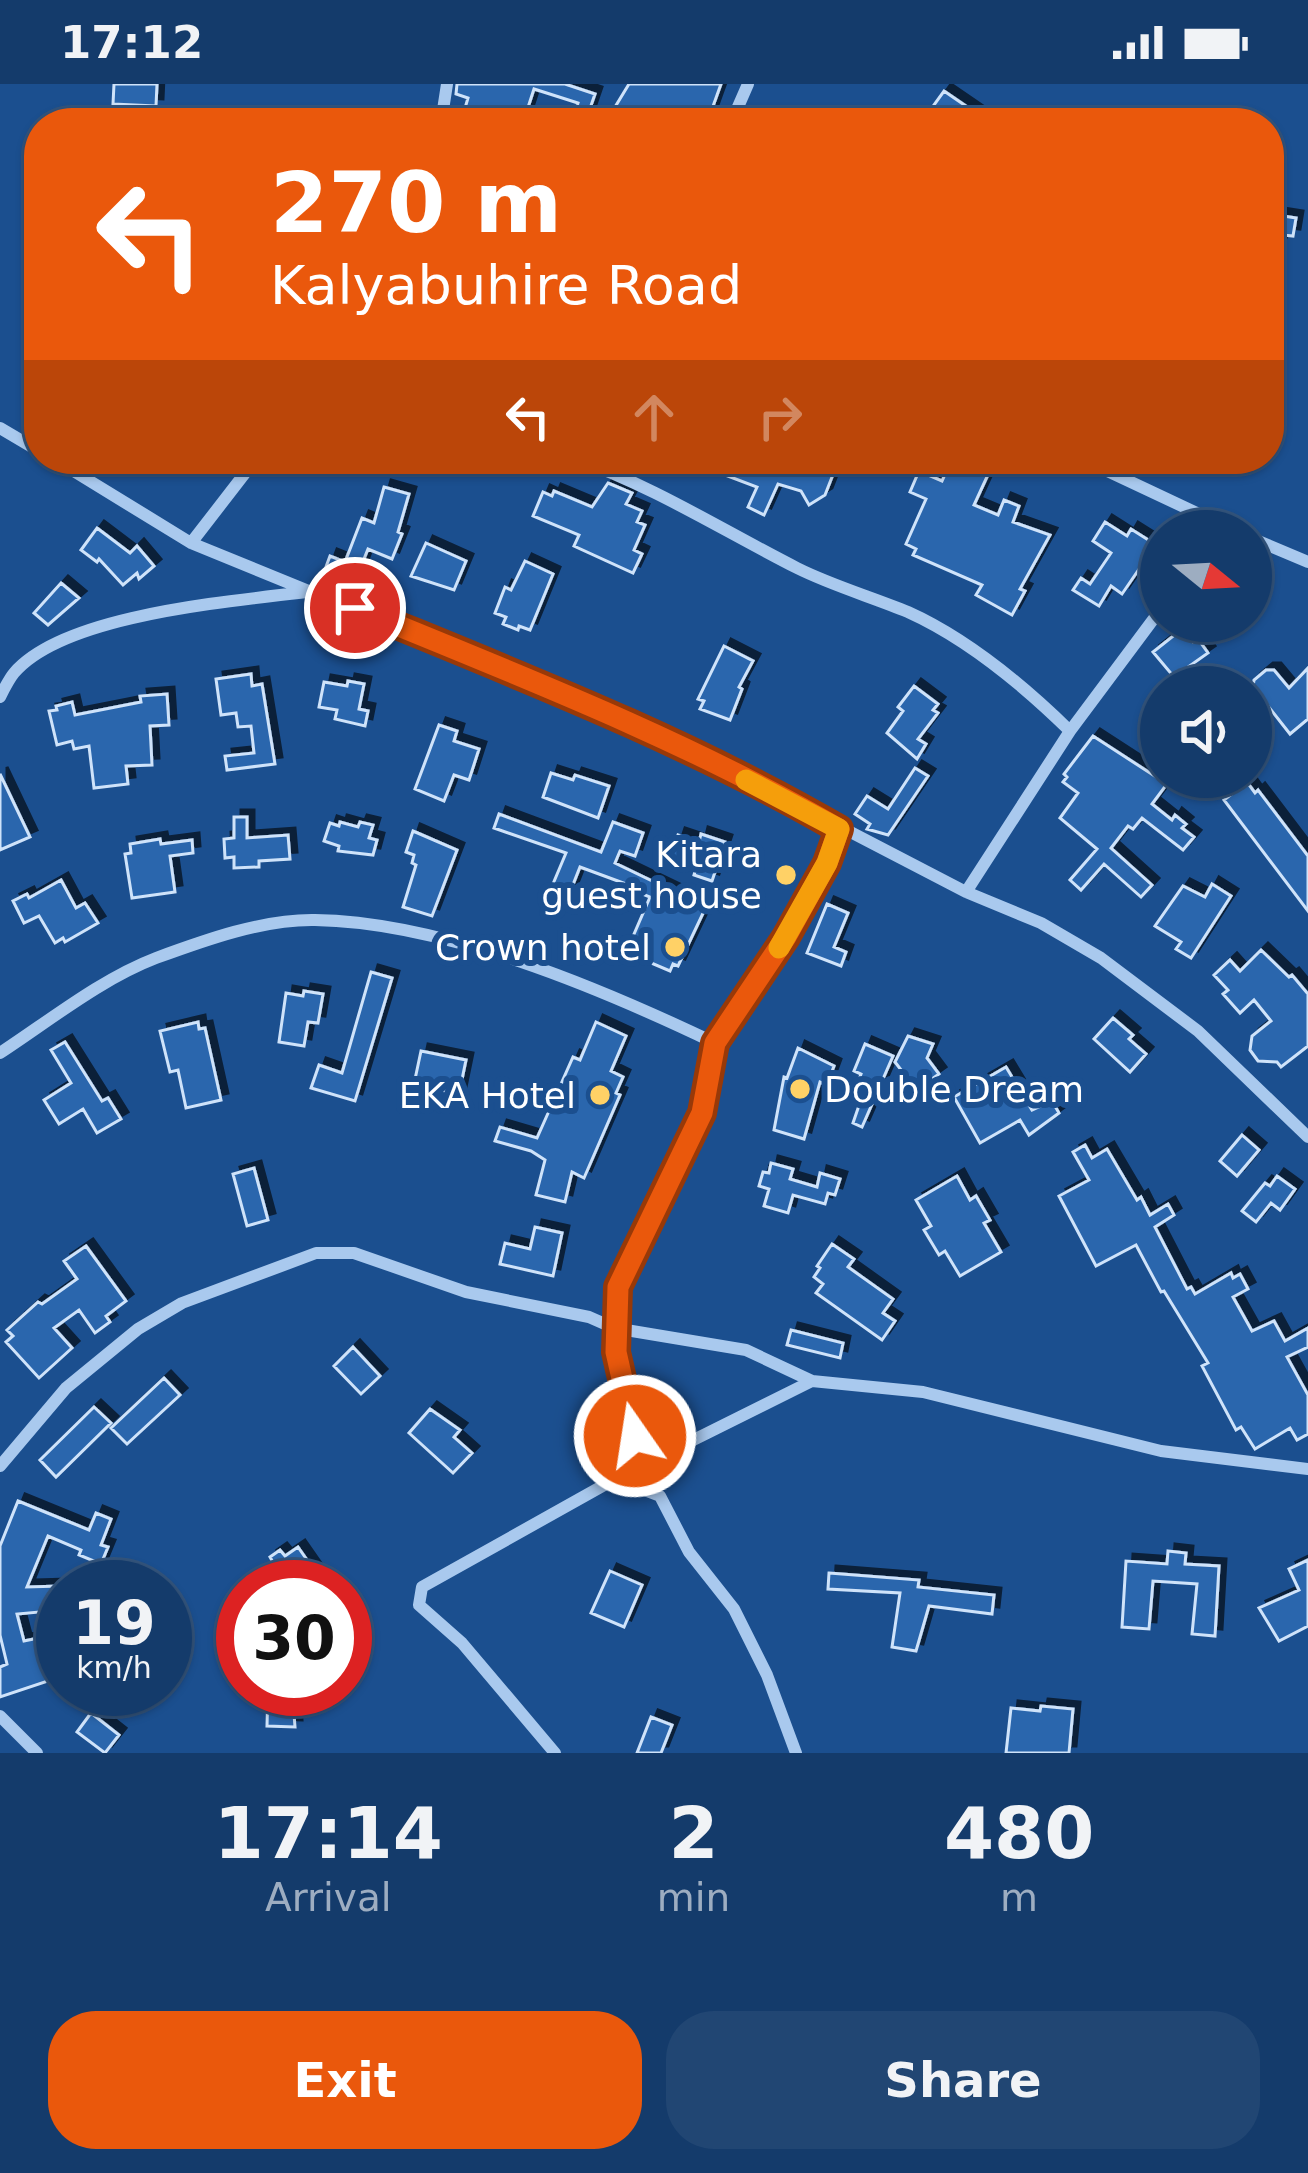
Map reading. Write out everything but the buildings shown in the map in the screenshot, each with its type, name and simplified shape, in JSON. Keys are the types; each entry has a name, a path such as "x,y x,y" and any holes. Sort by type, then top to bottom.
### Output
{"street":[{"path":"0,448 6,432"},
{"path":"78,474 191,543 593,707 785,798 966,892 1041,923 1101,958 1198,1031 1308,1137"},
{"path":"191,543 244,474"},
{"path":"609,474 802,570 912,614 1034,695 1070,731"},
{"path":"1113,474 1187,510"},
{"path":"1272,547 1308,562"},
{"path":"0,697 15,672 46,649 80,633 189,607 315,591"},
{"path":"966,892 1070,731 1140,637"},
{"path":"615,1479 635,1436 616,1352 618,1287 702,1113 715,1043 786,937 827,863 839,829"},
{"path":"0,1053 152,959 257,926 313,920 377,926 464,946 643,1009 715,1043"},
{"path":"0,1466 66,1388 138,1329 182,1303 316,1253 354,1253 466,1292 589,1317 614,1328 746,1350 812,1381 923,1392 1161,1451 1308,1469"},
{"path":"555,1753 462,1643 419,1605 420,1592 436,1578 615,1479 812,1381"},
{"path":"615,1479 660,1496 688,1552 734,1609 767,1675 796,1753"},
{"path":"0,1716 37,1753"}],"slow traffic":[{"path":"746,780 839,829 827,863 779,948"}],"place":[{"name":"Kitara guest house","path":"786,875"},
{"name":"Crown hotel","path":"675,947"},
{"name":"Double Dream","path":"800,1089"},
{"name":"EKA Hotel","path":"600,1095"}],"route":[{"path":"355,608 593,707 785,798 839,829 827,863 786,937 715,1043 702,1113 618,1287 616,1352 635,1436"}]}
